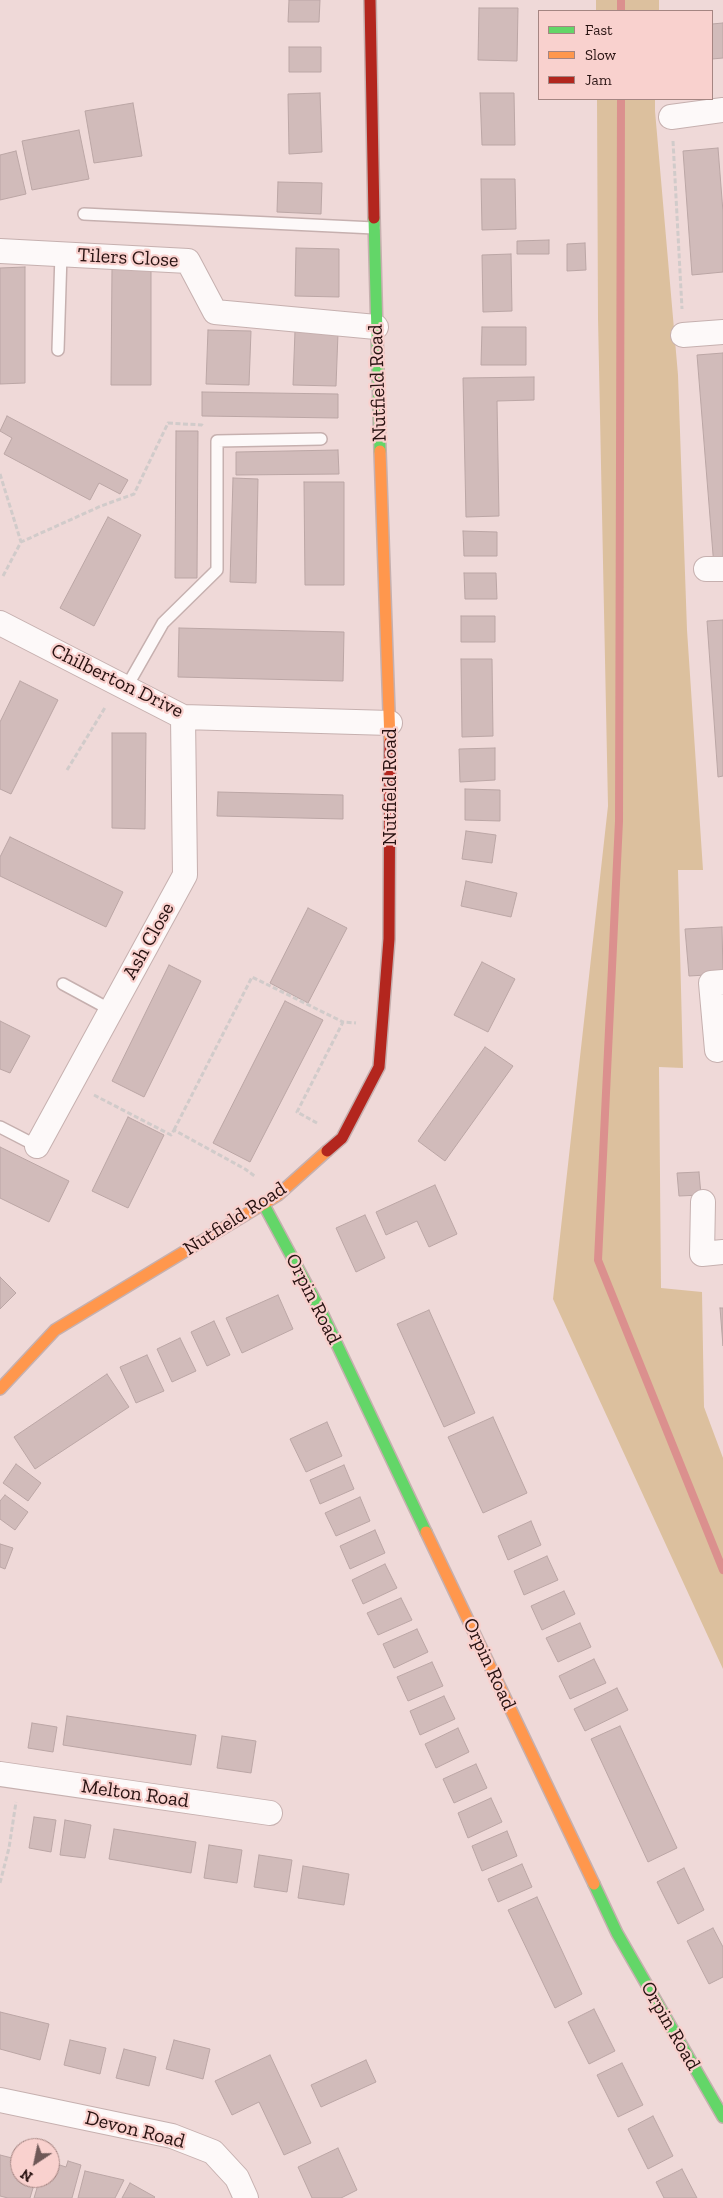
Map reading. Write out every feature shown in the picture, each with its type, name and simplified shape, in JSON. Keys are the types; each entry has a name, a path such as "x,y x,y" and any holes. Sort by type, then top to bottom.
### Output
{"street":[{"name":"Nutfield Road","path":"0,1389 55,1330 278,1195 342,1138 379,1067 389,939 390,723 376,327 370,0"},
{"path":"671,117 723,110"},
{"name":"Tilers Close","path":"0,251 188,261 215,312 376,327"},
{"path":"683,335 723,332"},
{"name":"Chilberton Drive","path":"0,623 183,717 390,723"},
{"name":"Ash Close","path":"37,1146 185,875 183,717"},
{"path":"717,1050 711,983 723,982"},
{"path":"703,1202 702,1254 723,1252"},
{"name":"Orpin Road","path":"264,1205 332,1332 617,1933 723,2117"},
{"name":"Melton Road","path":"9,1775 270,1813"},
{"name":"Devon Road","path":"0,2100 172,2136 213,2152 237,2178 246,2198"}],"lane":[{"path":"84,214 374,228"},
{"path":"58,350 61,254"},
{"path":"123,686 163,623 216,570 217,441 322,439"},
{"path":"63,984 111,1010"},
{"path":"0,1127 37,1146"}],"path":[{"path":"671,117 683,335"},
{"path":"3,576 21,542 101,506 134,494 168,423 202,425 217,441"},
{"path":"0,474 21,542"},
{"path":"67,770 123,686"},
{"path":"71,1084 171,1135 252,978 343,1022 382,1025"},
{"path":"342,1138 297,1112 343,1022"},
{"path":"174,1130 245,1169 278,1195"},
{"path":"0,1883 9,1848 9,1775"}],"shaded area":[{"path":"596,0 659,0 659,10 596,10"},
{"path":"597,100 655,100 678,375 687,630 703,870 678,870 683,1068 659,1067 661,1288 702,1292 704,1407 723,1458 723,1669 553,1299 608,806 598,318"}],"building":[{"path":"289,0 320,0 319,22 288,22"},
{"path":"479,8 518,8 517,61 478,60"},
{"path":"723,23 723,58 713,59 713,24"},
{"path":"289,47 321,47 321,72 289,72"},
{"path":"320,93 322,152 289,154 288,94"},
{"path":"480,93 514,93 515,145 482,145"},
{"path":"133,103 142,156 94,163 85,111"},
{"path":"79,130 89,179 32,190 22,141"},
{"path":"718,148 723,212 723,272 692,275 683,151"},
{"path":"16,151 26,194 0,200 0,155"},
{"path":"481,179 515,179 516,229 482,230"},
{"path":"278,182 322,183 321,214 277,212"},
{"path":"549,240 549,254 517,254 517,241"},
{"path":"585,243 586,270 567,271 567,244"},
{"path":"296,248 339,249 339,297 295,296"},
{"path":"511,254 512,311 483,312 482,255"},
{"path":"25,267 25,383 0,384 0,268"},
{"path":"112,268 151,268 151,385 111,385"},
{"path":"482,327 526,327 526,365 481,365"},
{"path":"208,330 251,331 249,385 206,384"},
{"path":"295,331 338,333 336,386 293,385"},
{"path":"723,353 723,566 714,567 697,355"},
{"path":"534,377 534,400 497,401 499,516 466,517 463,378"},
{"path":"202,392 338,394 338,418 202,416"},
{"path":"7,416 128,480 120,494 99,483 90,500 4,454 12,438 0,431"},
{"path":"176,431 198,431 197,578 175,578"},
{"path":"338,450 339,474 236,475 236,452"},
{"path":"233,478 258,479 256,583 230,582"},
{"path":"304,482 344,482 344,585 305,585"},
{"path":"108,517 141,535 94,626 60,608"},
{"path":"463,531 497,532 497,556 464,556"},
{"path":"464,573 496,573 497,599 465,599"},
{"path":"461,616 495,616 495,642 461,642"},
{"path":"723,620 723,776 718,777 707,621"},
{"path":"179,628 344,632 343,681 178,677"},
{"path":"461,659 492,659 493,736 462,737"},
{"path":"20,681 58,700 11,794 0,789 0,722"},
{"path":"112,733 146,733 145,829 112,828"},
{"path":"495,748 495,780 460,782 459,749"},
{"path":"465,789 500,790 500,821 465,820"},
{"path":"218,792 343,795 343,819 217,816"},
{"path":"466,831 496,835 492,863 462,859"},
{"path":"10,837 123,892 106,927 0,876 0,857"},
{"path":"466,881 517,893 511,917 461,906"},
{"path":"308,908 347,928 308,1003 270,983"},
{"path":"722,927 723,974 689,976 685,929"},
{"path":"482,962 515,979 488,1032 454,1015"},
{"path":"169,965 201,981 144,1097 112,1081"},
{"path":"285,1001 323,1020 250,1162 213,1143"},
{"path":"0,1021 30,1036 10,1073 0,1069"},
{"path":"485,1047 513,1066 445,1161 418,1141"},
{"path":"128,1117 164,1135 128,1208 92,1191"},
{"path":"0,1147 69,1181 49,1222 0,1198"},
{"path":"699,1172 701,1195 679,1196 677,1173"},
{"path":"435,1185 457,1234 429,1247 417,1221 386,1235 376,1212"},
{"path":"365,1215 385,1258 356,1272 336,1228"},
{"path":"0,1277 16,1293 0,1309"},
{"path":"278,1295 293,1329 242,1353 226,1318"},
{"path":"720,1308 723,1308 723,1346"},
{"path":"429,1310 475,1413 444,1427 397,1324"},
{"path":"214,1321 230,1355 207,1366 191,1332"},
{"path":"180,1338 196,1371 172,1382 157,1349"},
{"path":"147,1355 164,1391 136,1403 120,1367"},
{"path":"107,1374 129,1407 35,1469 14,1437"},
{"path":"493,1417 527,1493 483,1513 448,1437"},
{"path":"327,1422 342,1456 306,1472 290,1439"},
{"path":"16,1464 41,1483 28,1501 3,1483"},
{"path":"344,1465 354,1489 320,1504 310,1480"},
{"path":"5,1495 28,1512 15,1530 0,1519 0,1501"},
{"path":"360,1497 370,1521 336,1536 325,1513"},
{"path":"531,1521 541,1545 508,1560 498,1536"},
{"path":"375,1530 385,1553 350,1569 340,1546"},
{"path":"0,1544 13,1548 5,1569 0,1567"},
{"path":"547,1556 558,1580 524,1595 514,1571"},
{"path":"385,1564 397,1588 363,1604 352,1580"},
{"path":"564,1591 575,1614 542,1630 531,1606"},
{"path":"401,1598 412,1620 378,1635 367,1613"},
{"path":"580,1623 591,1647 558,1662 546,1638"},
{"path":"417,1629 428,1652 394,1668 383,1644"},
{"path":"594,1659 606,1683 570,1699 559,1676"},
{"path":"432,1662 443,1686 408,1701 397,1677"},
{"path":"617,1688 628,1710 585,1731 574,1709"},
{"path":"444,1696 455,1719 420,1735 410,1711"},
{"path":"67,1716 196,1735 191,1765 63,1745"},
{"path":"32,1723 57,1727 53,1752 28,1748"},
{"path":"620,1726 677,1848 648,1862 591,1739"},
{"path":"458,1728 469,1752 436,1768 425,1744"},
{"path":"222,1736 256,1741 251,1773 217,1768"},
{"path":"476,1764 487,1788 454,1803 443,1779"},
{"path":"491,1798 502,1822 468,1838 458,1813"},
{"path":"34,1817 56,1820 51,1852 29,1848"},
{"path":"65,1820 91,1825 85,1858 60,1855"},
{"path":"114,1829 196,1842 191,1873 109,1859"},
{"path":"507,1831 517,1856 482,1871 472,1846"},
{"path":"209,1845 242,1850 237,1883 204,1878"},
{"path":"259,1855 292,1860 287,1892 254,1887"},
{"path":"522,1864 532,1887 498,1902 488,1879"},
{"path":"303,1866 349,1874 344,1905 298,1898"},
{"path":"684,1868 704,1910 678,1924 657,1882"},
{"path":"537,1897 582,1994 555,2008 508,1910"},
{"path":"713,1928 723,1947 723,1977 709,1984 687,1941"},
{"path":"594,2009 615,2051 589,2064 568,2022"},
{"path":"0,2012 49,2024 40,2060 0,2049"},
{"path":"70,2040 106,2048 100,2074 64,2065"},
{"path":"174,2040 210,2049 203,2079 166,2069"},
{"path":"124,2049 156,2057 149,2086 116,2078"},
{"path":"270,2055 311,2143 284,2155 259,2102 232,2115 215,2081"},
{"path":"366,2060 376,2082 321,2107 311,2085"},
{"path":"622,2063 643,2105 618,2117 597,2075"},
{"path":"653,2116 673,2156 648,2169 628,2129"},
{"path":"338,2148 357,2190 341,2198 312,2198 298,2167"},
{"path":"0,2155 10,2158 10,2188 33,2188 30,2198 0,2196"},
{"path":"68,2161 81,2165 72,2198 34,2198 37,2188 60,2188 60,2165 66,2167"},
{"path":"682,2169 697,2198 664,2198 656,2182"},
{"path":"85,2171 124,2180 115,2198 78,2198"},
{"path":"130,2183 155,2197 122,2198"}],"waterway":[{"path":"621,0 621,10"},
{"path":"621,100 619,821 598,1260 723,1570"}],"traffic: fast":[{"path":"374,218 380,451"},
{"path":"264,1205 323,1315 426,1532"},
{"path":"594,1884 617,1933 723,2117"}],"traffic: slow":[{"path":"380,451 390,742"},
{"path":"0,1389 55,1330 278,1195 327,1151"},
{"path":"426,1532 594,1884"}],"traffic: jam":[{"path":"370,0 374,218"},
{"path":"327,1151 342,1138 379,1067 389,939 390,742"}]}
